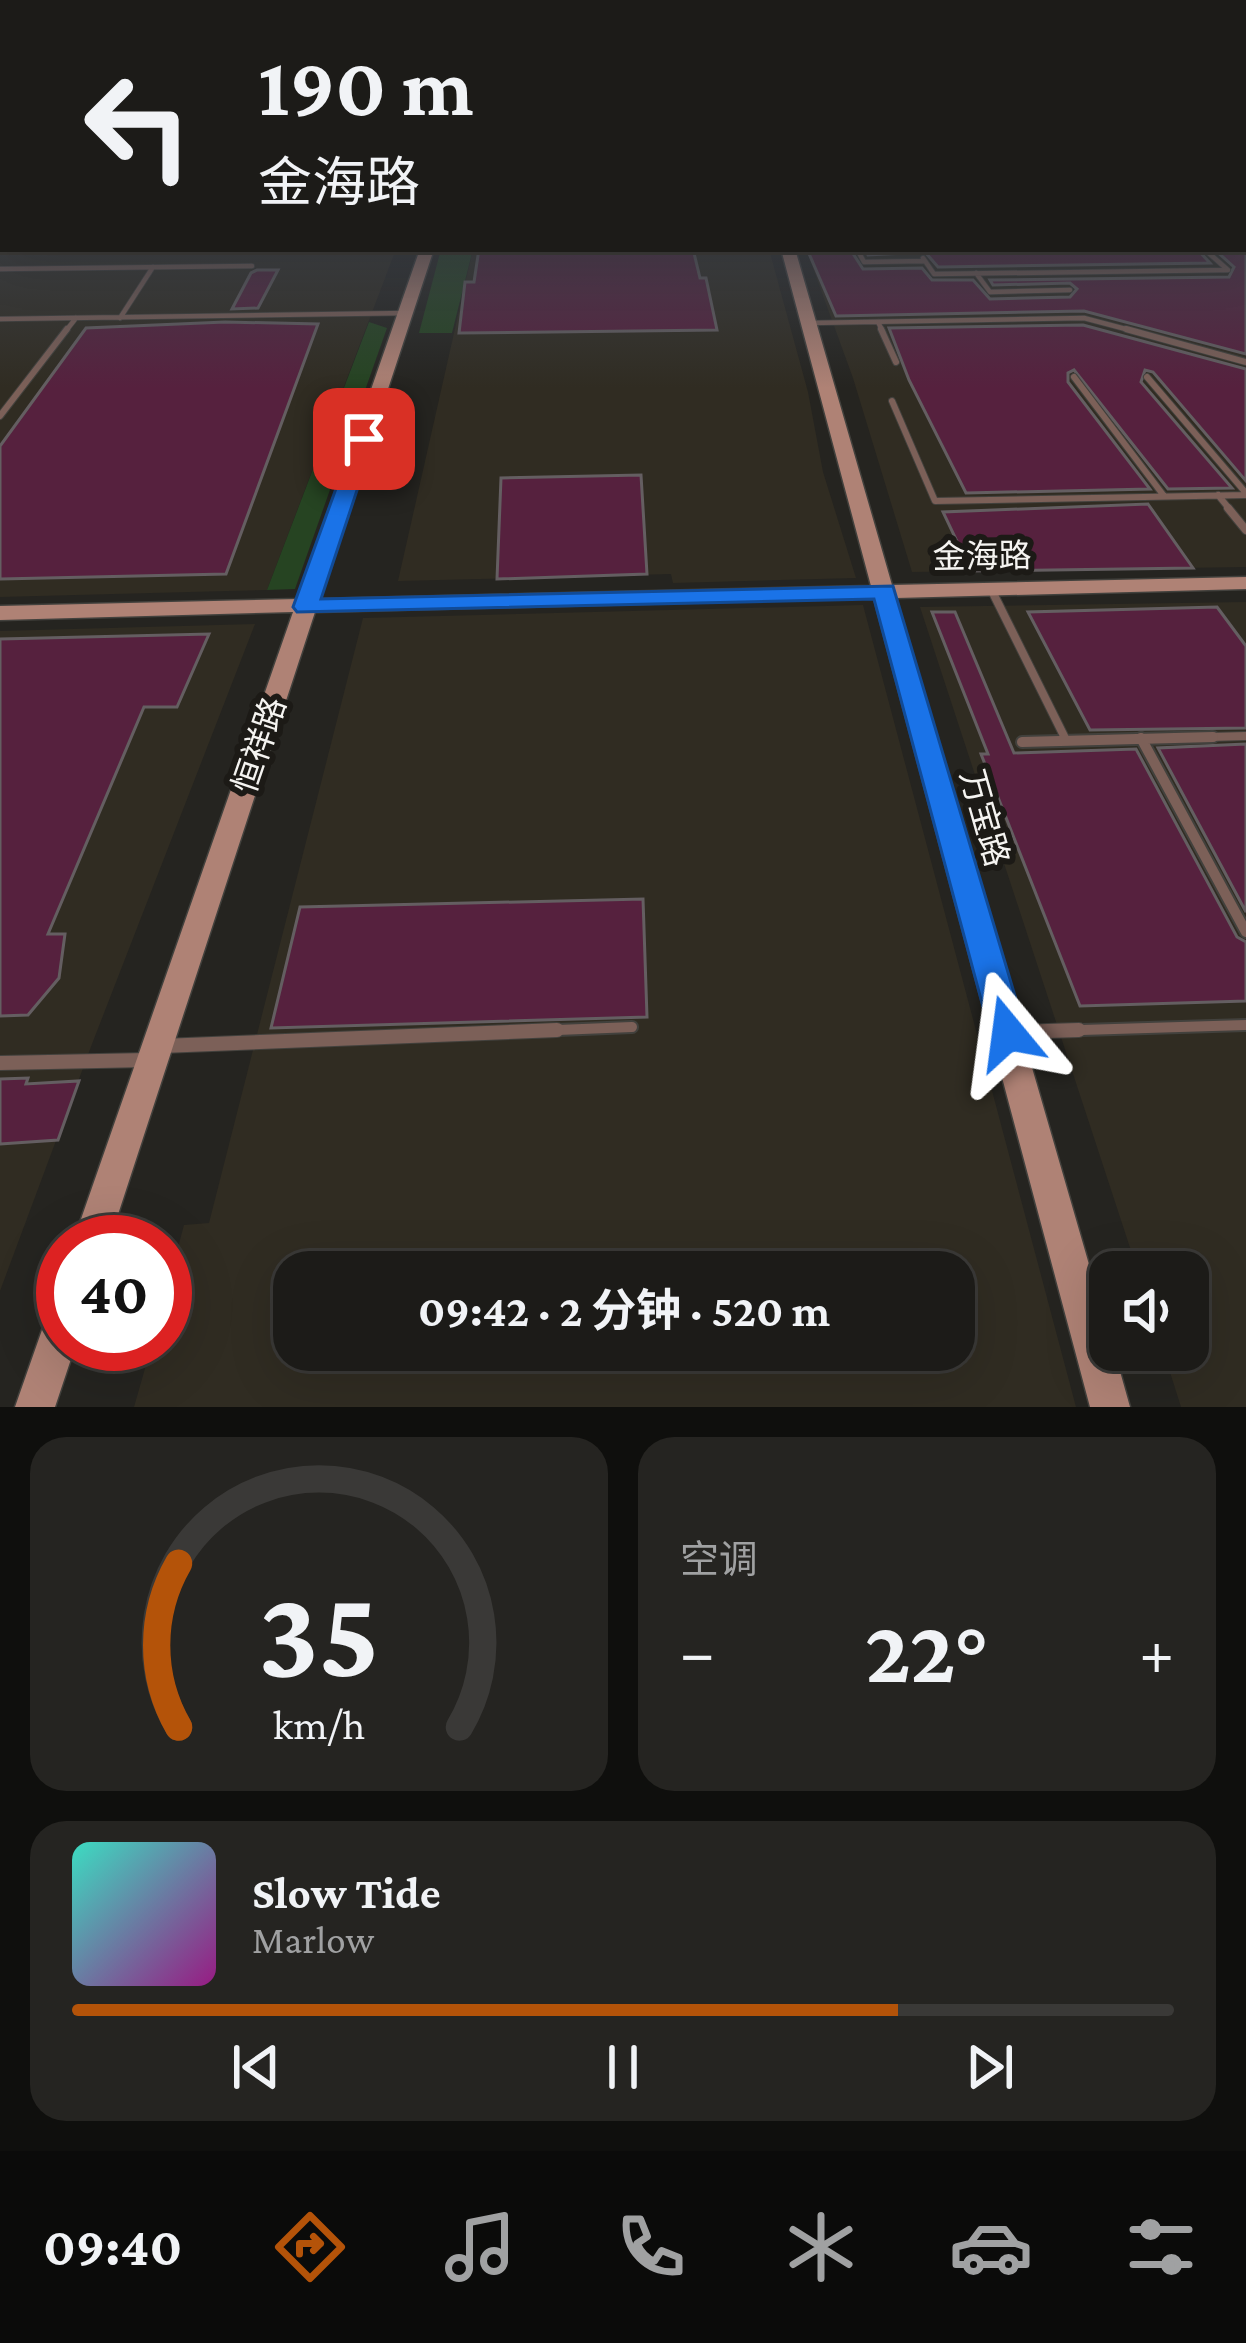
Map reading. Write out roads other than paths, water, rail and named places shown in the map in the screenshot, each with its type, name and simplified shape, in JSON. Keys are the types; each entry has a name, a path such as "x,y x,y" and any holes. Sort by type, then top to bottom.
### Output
{"street":[{"name":"恒祥路","path":"100,1215 425,257"},
{"name":"万宝路","path":"790,257 1110,1407"},
{"name":"金海路","path":"0,614 1246,583"},
{"path":"35,1407 47,1371"}],"lane":[{"path":"861,257 864,262 924,259 934,274 1228,270 1213,257"},
{"path":"0,269 252,266"},
{"path":"120,318 153,268"},
{"path":"976,273 990,292 1070,290"},
{"path":"0,320 408,313"},
{"path":"0,416 76,318"},
{"path":"809,323 1084,318 1246,362"},
{"path":"878,322 896,362"},
{"path":"1147,376 1246,494"},
{"path":"1074,377 1165,496"},
{"path":"892,401 935,501 1246,494"},
{"path":"1218,495 1246,530"},
{"path":"992,589 1066,740"},
{"path":"1022,742 1246,736"},
{"path":"1141,739 1246,932"},
{"path":"1008,1033 1246,1025"},
{"path":"0,1063 632,1027"}]}
